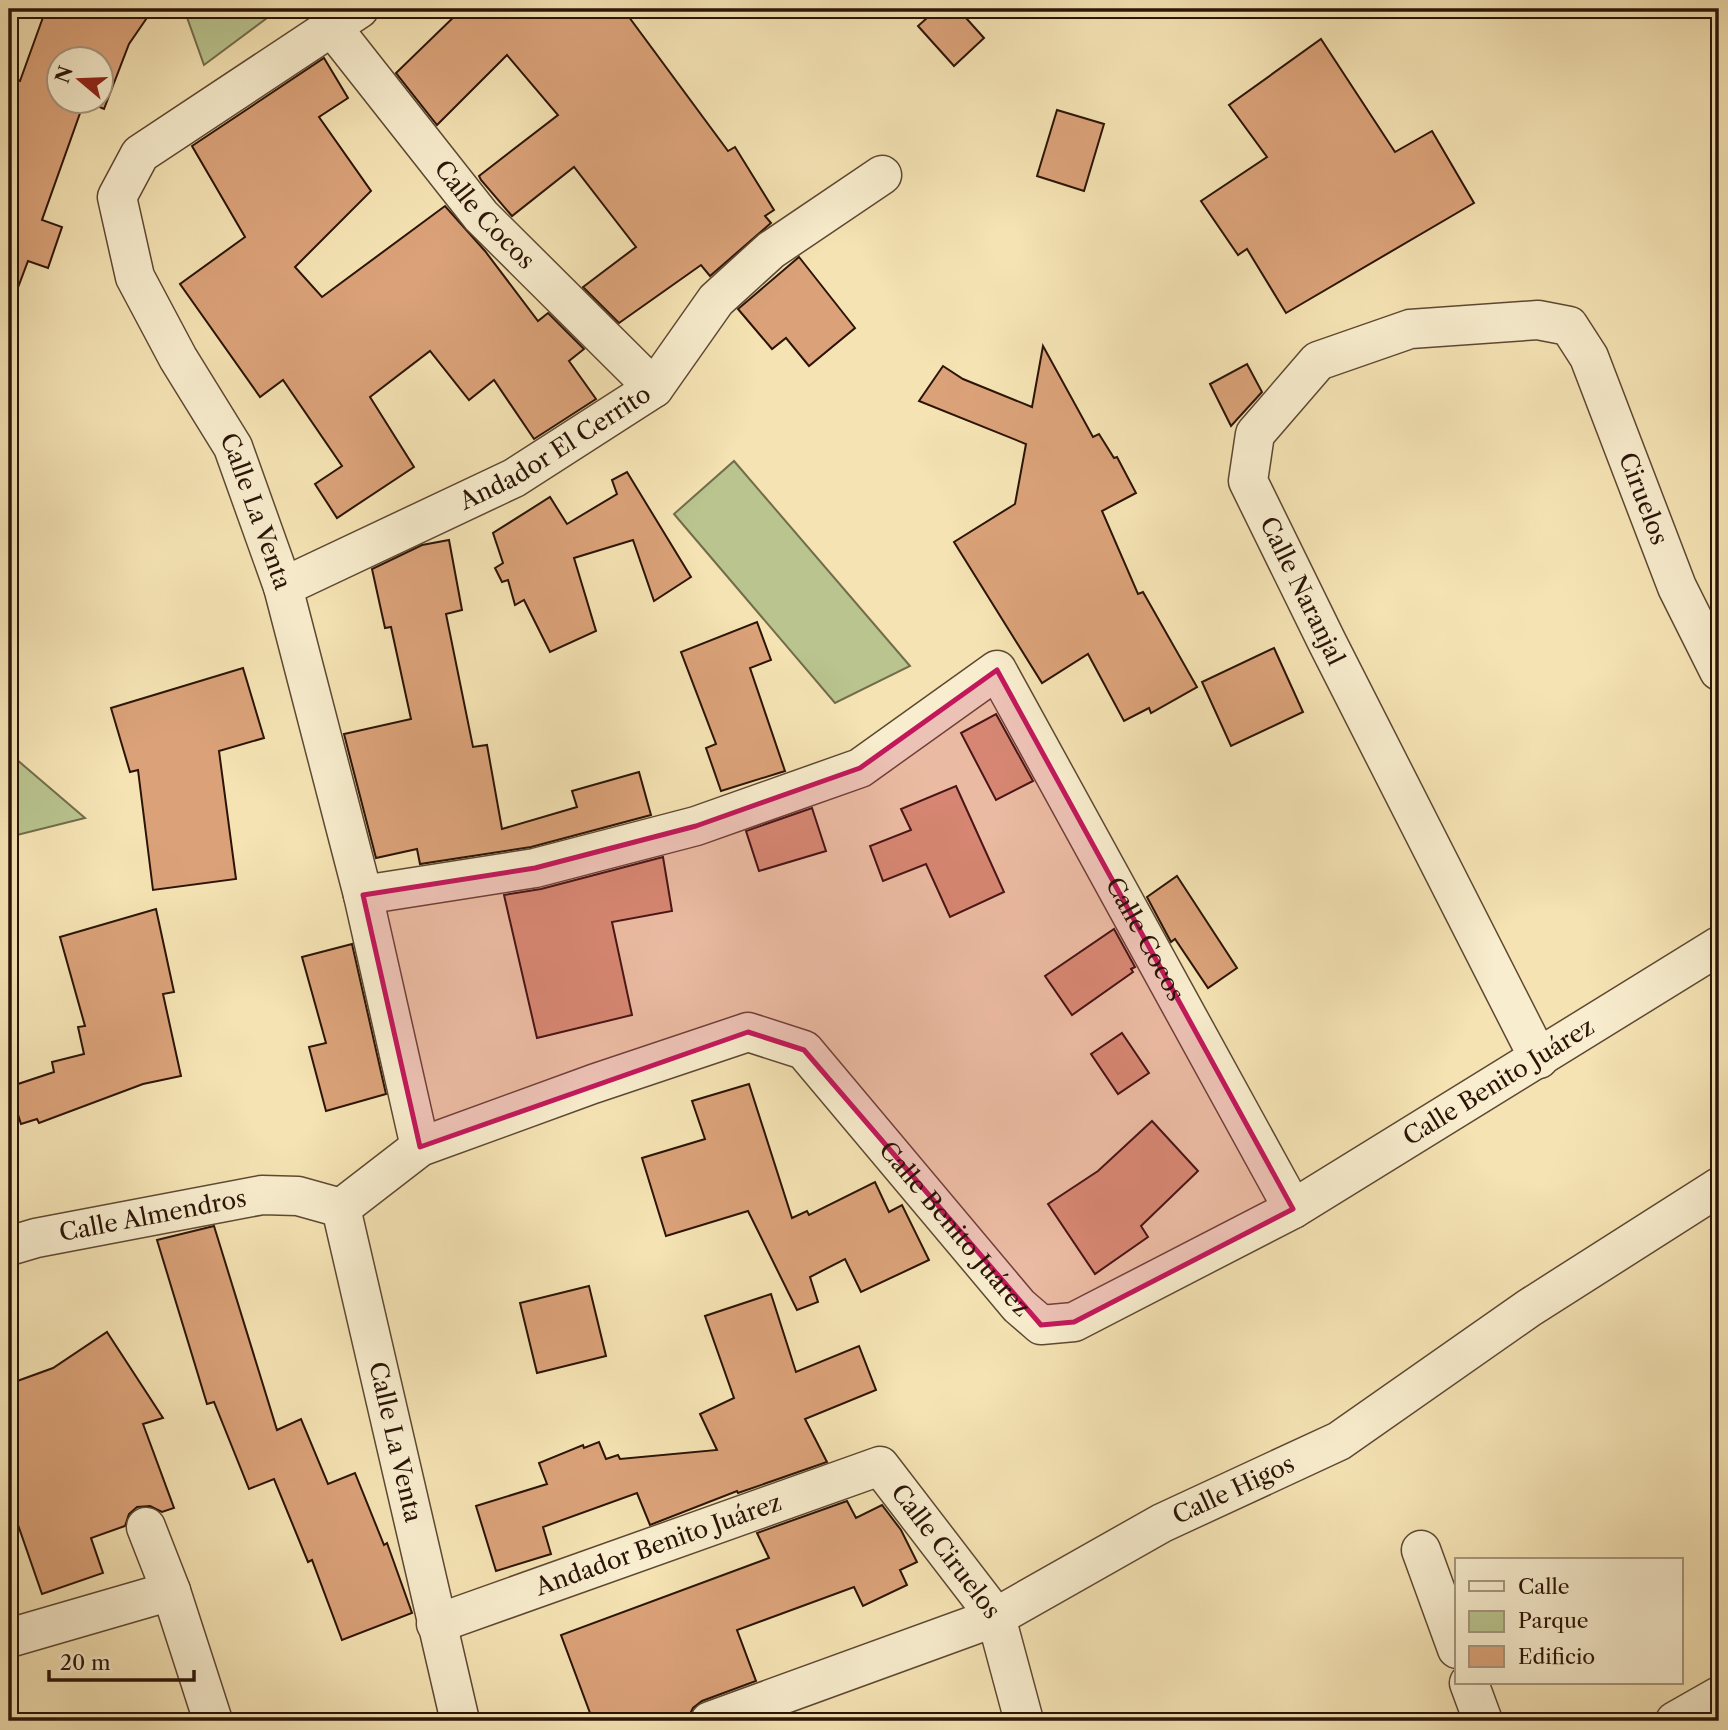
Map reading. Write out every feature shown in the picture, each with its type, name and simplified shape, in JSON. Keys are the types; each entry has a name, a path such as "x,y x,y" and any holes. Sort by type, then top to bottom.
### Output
{"street":[{"name":"Calle Cocos","path":"345,18 481,216 654,388"},
{"name":"Calle La Venta","path":"345,18 140,154 117,197 135,277 178,358 233,447 283,587 363,895 421,1147"},
{"name":"Andador El Cerrito","path":"283,587 514,478 654,388 716,300 771,250 882,176"},
{"name":"Calle Naranjal","path":"1539,1059 1326,642 1248,481 1255,434 1318,361 1410,329 1538,320 1569,326"},
{"name":"Ciruelos","path":"1569,326 1589,357 1677,587 1719,671"},
{"name":"Calle Cocos","path":"363,895 535,868 696,826 860,768 997,670 1293,1209"},
{"name":"Calle Benito Juárez","path":"341,1208 421,1147 593,1084 748,1032 804,1049 1019,1306 1041,1325 1074,1322 1293,1209 1719,946"},
{"name":"Calle Higos","path":"710,1721 996,1617 1162,1523 1339,1441 1529,1308 1719,1187"},
{"name":"Calle Almendros","path":"9,1246 36,1238 262,1195 298,1196 341,1208"},
{"name":"Calle La Venta","path":"341,1208 460,1721"},
{"name":"Calle Ciruelos","path":"880,1466 996,1617 1024,1721"},
{"name":"Andador Benito Juárez","path":"436,1624 880,1466"},
{"path":"146,1527 172,1591 213,1721"},
{"path":"1421,1549 1455,1643"},
{"path":"9,1638 172,1591"},
{"path":"1469,1684 1483,1721"},
{"path":"1675,1721 1719,1696"}],"highlighted area":[{"path":"997,670 1293,1209 1074,1322 1041,1325 804,1050 748,1032 420,1147 363,895 535,868 696,826 860,768"}],"green space":[{"path":"184,9 279,9 204,65"},
{"path":"734,461 910,666 835,703 674,514"},
{"path":"9,753 85,818 9,837"}],"building":[{"path":"46,9 153,9 129,44 116,78 116,46 46,46 46,116 79,116 42,220 62,227 48,268 28,261 14,298 9,297 9,76 20,81"},
{"path":"462,9 623,9 728,151 735,147 774,210 765,216 771,223 710,276 701,265 619,323 583,287 636,247 574,167 512,216 479,176 558,115 507,55 437,125 396,73"},
{"path":"937,9 958,9 984,38 954,66 918,26"},
{"path":"1321,39 1395,152 1432,131 1474,203 1286,313 1247,249 1238,255 1201,201 1267,157 1229,105"},
{"path":"324,58 348,98 319,117 371,191 295,267 322,297 445,206 485,251 538,321 548,313 584,349 569,361 596,399 534,439 494,380 469,400 430,351 370,397 414,467 337,518 315,484 342,466 283,380 260,397 180,284 245,237 192,146"},
{"path":"1057,110 1104,124 1084,191 1037,176"},
{"path":"799,257 855,328 809,366 786,338 772,349 738,309"},
{"path":"1043,346 1093,437 1099,434 1114,458 1117,457 1136,493 1102,511 1138,594 1143,592 1197,687 1151,713 1149,708 1124,721 1088,654 1042,683 954,542 1015,504 1026,444 919,401 943,366 963,379 1032,407"},
{"path":"1247,364 1262,392 1231,426 1210,384"},
{"path":"627,472 691,577 654,601 633,540 574,558 596,631 550,652 524,600 515,605 508,580 502,582 495,568 503,563 493,533 550,497 567,524 617,494 612,480"},
{"path":"449,540 462,610 446,614 473,747 487,745 502,829 577,807 572,791 639,772 651,815 531,847 420,864 417,849 376,858 344,734 411,719 391,627 385,628 372,569 422,545"},
{"path":"757,622 771,660 750,668 785,771 721,791 706,748 716,744 681,652"},
{"path":"1274,648 1303,712 1231,746 1202,682"},
{"path":"243,668 264,738 219,751 236,879 153,890 138,770 130,772 111,708"},
{"path":"996,714 1033,781 996,800 961,733"},
{"path":"956,786 1004,892 950,917 926,864 883,881 870,846 911,830 901,809"},
{"path":"812,808 826,851 759,871 746,831"},
{"path":"663,857 672,911 612,922 632,1015 537,1038 504,895 541,889"},
{"path":"1177,876 1237,968 1208,988 1175,939 1171,942 1147,897"},
{"path":"156,909 174,992 163,994 181,1076 143,1084 39,1123 37,1119 21,1124 9,1087 54,1072 52,1062 84,1054 78,1027 85,1026 60,937"},
{"path":"1114,929 1135,967 1131,969 1133,972 1072,1015 1045,976"},
{"path":"352,944 386,1094 326,1111 309,1047 326,1043 302,957"},
{"path":"1122,1033 1149,1073 1118,1094 1091,1054"},
{"path":"749,1084 792,1218 807,1211 809,1215 875,1182 889,1212 902,1205 929,1260 861,1292 845,1259 810,1277 818,1302 797,1310 748,1211 666,1236 642,1158 705,1139 692,1101"},
{"path":"1152,1121 1198,1171 1141,1226 1148,1237 1095,1274 1048,1204 1098,1171"},
{"path":"214,1226 277,1430 301,1419 328,1484 355,1473 384,1545 387,1543 412,1613 342,1640 312,1560 308,1562 274,1479 249,1489 214,1402 207,1404 157,1240"},
{"path":"589,1286 606,1356 537,1373 520,1303"},
{"path":"771,1294 796,1372 859,1346 876,1390 805,1419 827,1462 738,1493 737,1491 650,1525 637,1493 543,1527 551,1554 496,1571 476,1506 547,1484 539,1463 583,1445 584,1448 599,1442 606,1459 618,1455 620,1459 717,1450 700,1414 734,1398 705,1316"},
{"path":"107,1332 163,1418 143,1424 174,1508 162,1512 150,1506 137,1507 129,1514 125,1526 91,1538 103,1573 42,1594 9,1499 9,1384 53,1368"},
{"path":"847,1501 856,1518 882,1505 901,1530 917,1562 900,1570 907,1585 863,1606 854,1587 737,1630 756,1681 702,1701 693,1708 688,1718 680,1721 593,1721 561,1635 769,1558 757,1533"}]}
